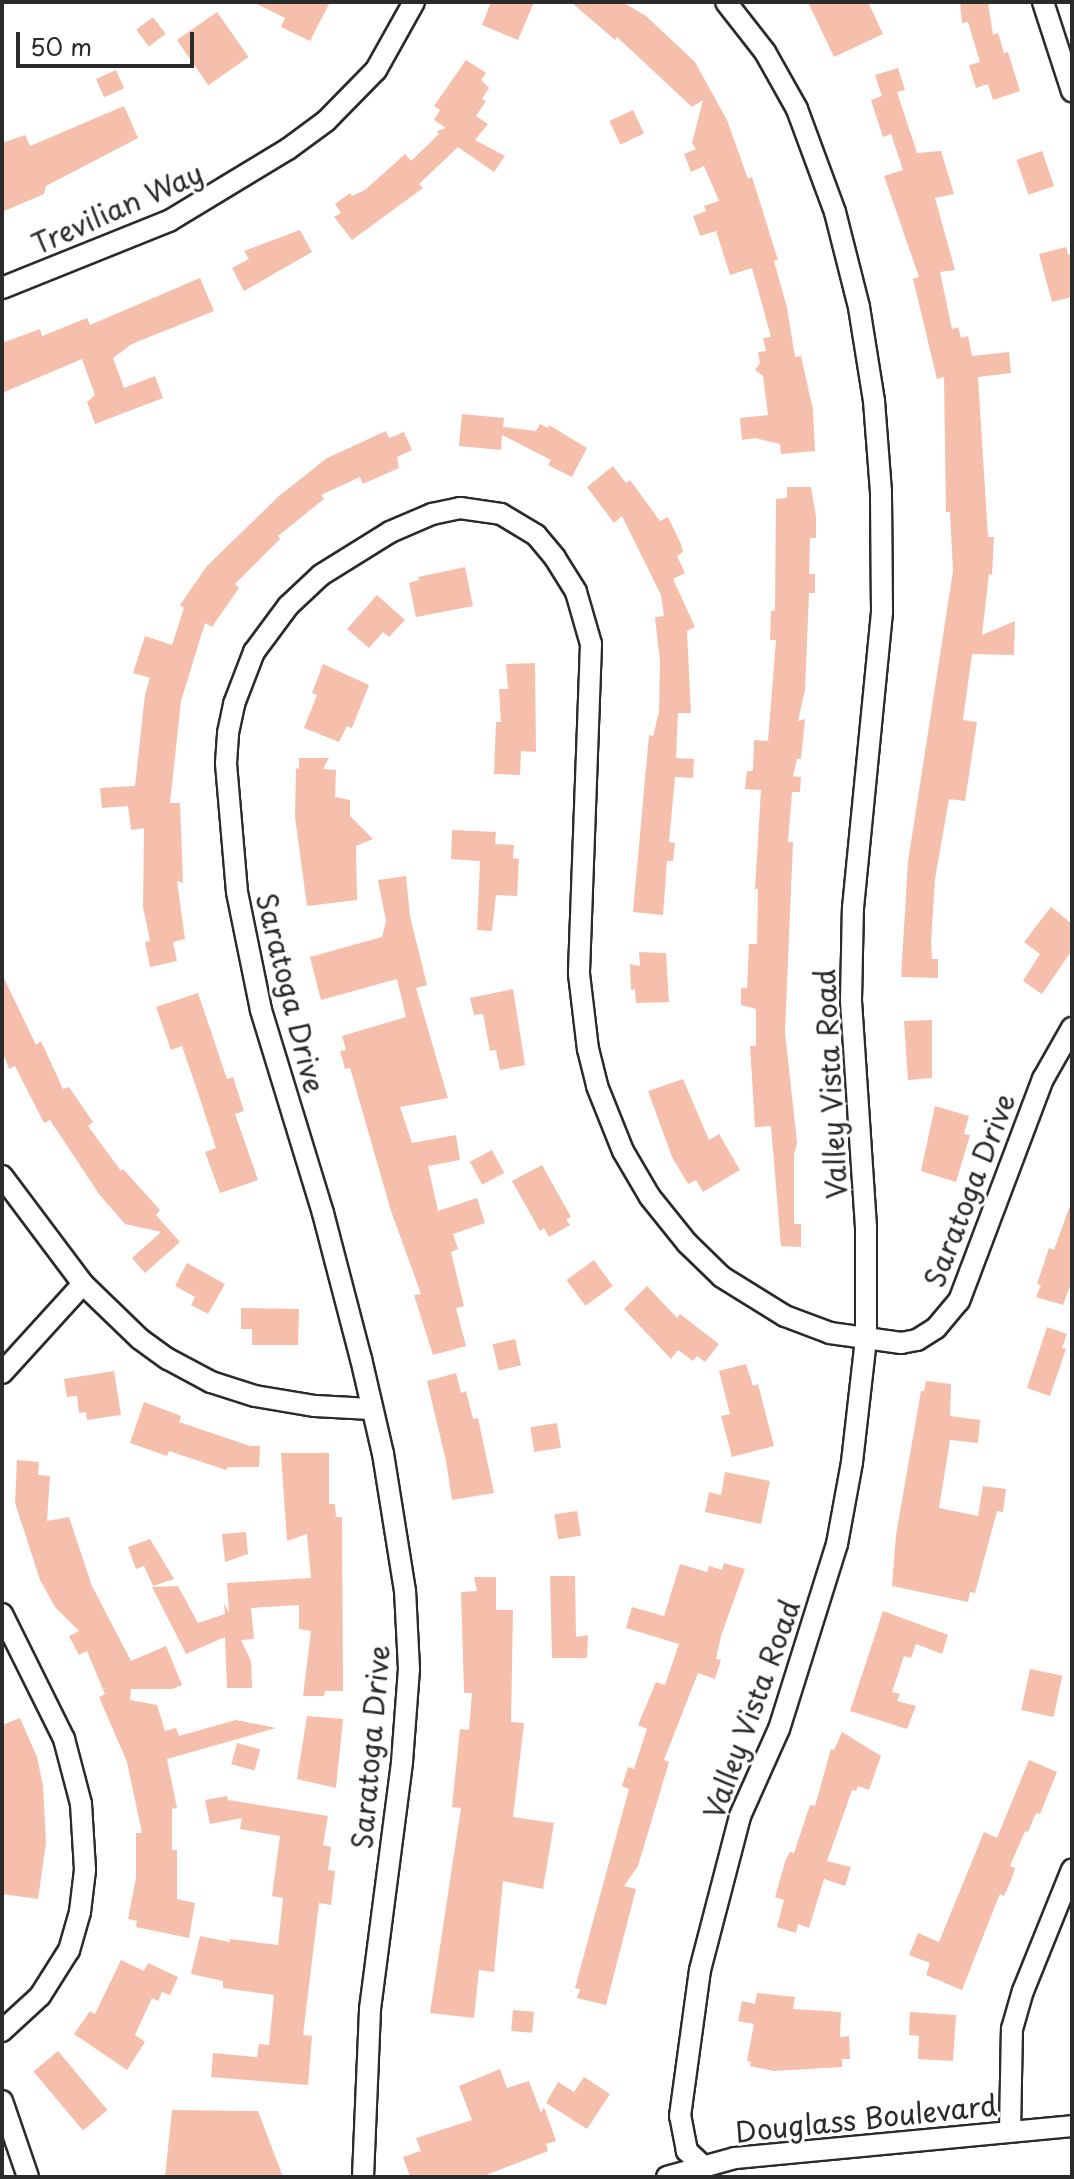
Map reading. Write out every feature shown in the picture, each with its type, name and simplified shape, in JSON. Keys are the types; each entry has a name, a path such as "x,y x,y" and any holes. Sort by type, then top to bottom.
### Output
{"street":[{"name":"Trevilian Way","path":"2,288 169,221 288,149 326,121 376,70 414,2"},
{"name":"Valley Vista Road","path":"702,2165 687,2151 680,2116 700,1970 740,1816 779,1729 837,1544 852,1462 866,1340 866,1227 851,1000 859,826 882,611 881,492 874,401 859,307 817,159 797,109 765,52 726,2"},
{"path":"1043,2 1072,91"},
{"name":"Saratoga Drive","path":"363,2177 370,2009 402,1762 409,1669 405,1591 394,1511 323,1213 273,1055 247,950 229,814 228,733 234,704 249,664 288,606 345,558 415,520 460,508 501,514 536,535 555,558 586,617 591,675 579,974 588,1049 597,1086 623,1151 659,1208 687,1243 722,1277 785,1316 830,1333 901,1343 917,1340 936,1328 959,1301 1043,1079 1072,1028"},
{"path":"2,1176 83,1284 140,1339 211,1382 255,1396 315,1406 371,1409"},
{"path":"2,1373 83,1284"},
{"path":"2,1614 64,1739 81,1804 85,1870 80,1912 69,1950 40,1996 2,2031"},
{"path":"1010,2131 1012,2029 1023,1991 1072,1870"},
{"path":"2,2101 28,2177"},
{"name":"Douglass Boulevard","path":"667,2177 735,2158 1072,2126"}],"building":[{"path":"253,2 330,2 310,41 281,27 285,18"},
{"path":"491,2 534,2 518,40 482,25"},
{"path":"571,2 622,2 646,16 695,62 727,120 748,179 752,177 778,260 774,261 787,308 795,357 801,356 813,410 815,451 781,454 780,444 755,438 742,440 740,418 768,415 763,376 755,370 760,363 758,352 766,351 763,338 771,337 752,268 730,275 716,231 700,236 693,216 706,211 704,206 719,201 704,166 691,172 684,154 696,149 692,143 703,100 692,107 617,37 615,40"},
{"path":"808,2 868,2 883,34 834,57"},
{"path":"960,2 988,2 993,35 998,33 1004,53 1008,52 1020,91 993,100 988,84 976,88 969,65 980,62 968,22 962,23"},
{"path":"217,12 249,57 208,85 177,40"},
{"path":"153,17 166,34 149,46 136,30"},
{"path":"466,60 486,73 481,80 489,88 482,99 486,101 476,116 488,124 475,140 505,156 494,172 458,147 419,184 423,188 352,240 334,217 341,213 335,204 350,193 352,196 365,190 405,154 411,161 439,134 437,131 446,128 434,120 440,110 434,106"},
{"path":"898,68 905,90 897,92 917,153 941,151 954,194 935,198 955,270 940,272 952,329 958,327 961,338 968,336 972,356 1009,352 1011,373 978,377 988,537 994,537 992,575 989,574 982,635 1015,621 1014,655 972,654 963,720 977,722 965,801 949,799 935,879 931,943 932,959 938,959 938,978 901,977 908,862 953,571 950,512 946,512 944,377 937,379 913,279 919,277 884,176 903,170 891,134 883,137 871,100 882,96 875,75"},
{"path":"116,70 124,88 104,97 96,79"},
{"path":"124,106 138,138 46,186 44,194 2,212 2,143 25,135 30,146"},
{"path":"633,110 644,134 620,145 609,121"},
{"path":"1042,151 1054,186 1029,195 1016,160"},
{"path":"300,230 312,252 244,291 232,268 249,259 244,251"},
{"path":"1066,247 1068,255 1072,254 1072,297 1052,302 1039,254"},
{"path":"200,278 214,311 132,344 113,358 124,388 155,376 163,398 95,424 87,402 95,395 82,359 2,393 2,343 40,329 42,336 87,318 90,325"},
{"path":"462,414 504,418 503,427 536,431 540,424 548,428 549,425 587,448 572,477 548,465 551,460 502,435 501,450 459,446"},
{"path":"386,431 389,438 404,432 412,450 397,457 399,468 363,484 360,477 321,495 324,499 278,536 280,539 235,584 239,588 212,627 205,623 181,701 170,803 180,803 183,883 177,881 185,939 173,942 177,961 150,967 145,942 150,941 143,907 144,828 131,830 128,806 102,808 100,788 135,786 145,694 150,678 133,673 145,636 172,645 184,608 180,605 207,566 279,496 327,458"},
{"path":"613,466 626,483 630,480 660,521 668,517 681,544 683,552 677,556 685,573 673,579 695,627 687,631 691,713 678,713 676,758 694,759 693,778 675,777 669,842 675,843 673,861 667,861 663,915 633,912 649,735 653,736 659,712 660,662 655,617 664,616 661,595 622,516 614,523 587,487"},
{"path":"787,487 811,487 816,517 816,538 810,538 809,574 815,574 815,593 809,593 805,690 798,721 805,719 801,759 797,759 793,776 801,777 800,792 792,792 788,842 793,842 785,1032 797,1143 794,1155 794,1224 801,1224 801,1247 781,1246 771,1126 755,1127 750,1046 756,1046 756,1009 741,1005 741,988 747,988 749,944 757,944 758,889 755,889 761,790 745,789 747,771 753,771 754,740 768,741 776,640 770,640 771,611 775,611 776,499 787,498"},
{"path":"465,567 473,606 416,617 409,583 419,580 418,577"},
{"path":"377,595 405,620 389,637 383,632 369,648 347,629"},
{"path":"535,663 536,752 521,751 520,775 494,774 496,722 501,722 499,689 508,689 506,664"},
{"path":"323,664 369,685 352,728 347,726 339,742 304,728 317,695 312,693"},
{"path":"299,758 329,758 323,769 336,770 335,797 350,800 350,816 373,839 356,846 357,900 307,906 295,817"},
{"path":"452,830 496,832 495,844 514,845 513,858 519,859 517,896 496,895 492,931 477,930 480,861 451,859"},
{"path":"406,876 410,916 427,985 416,988 448,1098 400,1107 412,1143 456,1135 460,1160 428,1166 438,1211 477,1198 485,1223 453,1234 458,1249 451,1252 464,1306 456,1308 466,1346 433,1355 414,1295 421,1294 391,1211 350,1068 345,1069 340,1051 346,1050 342,1036 406,1017 397,979 321,1000 310,957 382,937 386,921 378,880"},
{"path":"1051,907 1072,924 1072,950 1042,994 1023,981 1040,954 1024,942"},
{"path":"639,952 666,953 669,1002 636,1003 635,989 631,990 630,964 640,966"},
{"path":"2,974 36,1045 41,1041 63,1089 69,1087 93,1122 88,1126 121,1171 123,1169 160,1210 156,1215 180,1242 145,1273 132,1258 161,1232 125,1224 99,1194 50,1120 44,1123 15,1066 9,1069 2,1050"},
{"path":"513,989 525,1065 500,1070 496,1050 490,1051 483,1014 474,1015 470,998"},
{"path":"198,993 227,1079 233,1077 244,1111 235,1114 258,1180 220,1193 205,1152 216,1148 182,1046 171,1050 156,1007"},
{"path":"932,1020 932,1078 908,1080 904,1021"},
{"path":"683,1079 709,1140 719,1134 740,1170 703,1192 696,1180 688,1184 672,1157 648,1091"},
{"path":"935,1106 969,1116 964,1134 970,1135 956,1182 921,1171"},
{"path":"492,1150 504,1173 482,1185 470,1162"},
{"path":"542,1165 571,1217 566,1219 570,1225 549,1237 544,1228 540,1231 512,1181"},
{"path":"1069,1208 1072,1209 1072,1280 1063,1305 1036,1297 1049,1248 1054,1250"},
{"path":"594,1260 613,1286 585,1306 566,1280"},
{"path":"187,1263 225,1284 208,1314 191,1305 195,1297 175,1286"},
{"path":"647,1286 677,1318 680,1314 719,1344 705,1362 697,1356 693,1361 678,1350 671,1359 624,1309"},
{"path":"241,1308 299,1309 298,1345 252,1345 252,1329 241,1329"},
{"path":"1047,1327 1067,1334 1062,1348 1066,1349 1050,1396 1027,1388"},
{"path":"515,1339 521,1365 499,1370 493,1344"},
{"path":"746,1364 753,1386 758,1384 774,1446 732,1457 721,1416 730,1414 719,1371"},
{"path":"114,1371 121,1415 87,1420 86,1412 79,1413 77,1396 67,1397 64,1379"},
{"path":"456,1373 461,1393 466,1391 473,1419 478,1418 494,1493 452,1500 427,1381"},
{"path":"926,1381 951,1384 950,1416 980,1420 978,1443 950,1440 939,1508 978,1516 983,1486 1006,1489 1003,1512 997,1511 975,1593 970,1592 968,1602 892,1586 896,1535 921,1391 924,1391"},
{"path":"144,1402 181,1416 179,1422 250,1446 260,1446 259,1467 228,1467 226,1470 169,1451 167,1456 130,1443"},
{"path":"557,1423 561,1448 534,1452 530,1427"},
{"path":"281,1453 329,1453 329,1504 335,1504 336,1517 342,1517 343,1691 325,1691 324,1696 303,1696 311,1631 299,1629 299,1605 251,1608 254,1639 241,1640 251,1661 252,1688 227,1688 225,1637 186,1654 152,1587 178,1586 198,1623 225,1614 224,1603 229,1613 227,1583 311,1578 307,1534 287,1541"},
{"path":"17,1460 39,1462 38,1475 50,1476 47,1521 69,1517 92,1586 131,1661 166,1646 182,1685 172,1689 131,1689 130,1700 157,1705 165,1731 176,1728 179,1736 236,1720 276,1728 167,1759 177,1808 172,1809 172,1850 177,1850 177,1899 195,1903 189,1938 136,1927 137,1921 128,1919 136,1878 136,1833 142,1833 127,1762 99,1697 105,1694 87,1651 79,1655 69,1636 79,1631 55,1607 40,1580 15,1503"},
{"path":"725,1472 770,1481 761,1524 705,1512 709,1492 721,1495"},
{"path":"577,1511 581,1536 558,1539 554,1515"},
{"path":"246,1532 248,1554 225,1562 222,1534"},
{"path":"150,1539 174,1579 153,1586 144,1566 136,1569 128,1547"},
{"path":"724,1563 745,1569 721,1636 716,1659 721,1660 715,1679 698,1673 664,1760 669,1762 638,1866 624,1886 636,1889 606,2005 577,1998 580,1989 575,1988 629,1789 622,1786 628,1767 634,1769 647,1729 638,1725 656,1682 665,1685 679,1644 626,1628 632,1607 664,1616 680,1564 707,1572 709,1566 722,1570"},
{"path":"550,1576 575,1576 576,1637 588,1635 587,1658 552,1658"},
{"path":"474,1577 496,1577 496,1610 513,1610 511,1722 524,1723 513,1817 554,1823 543,1889 503,1881 494,1972 479,1970 474,2018 430,2013 461,1808 452,1807 460,1729 469,1730 472,1693 464,1693 461,1592 477,1591"},
{"path":"883,1611 948,1635 942,1654 916,1644 911,1658 904,1656 892,1692 900,1694 897,1701 916,1706 907,1729 850,1711"},
{"path":"1030,1669 1062,1676 1054,1717 1021,1710"},
{"path":"307,1716 343,1719 336,1788 297,1779"},
{"path":"20,1718 37,1757 43,1786 46,1843 38,1899 2,1894 2,1725"},
{"path":"842,1732 881,1756 869,1790 858,1786 856,1791 852,1790 827,1861 851,1867 845,1886 824,1879 809,1928 798,1924 796,1933 777,1927 784,1900 775,1897 786,1859 790,1852 794,1853 810,1805 815,1806 831,1749 834,1750"},
{"path":"237,1743 260,1749 254,1770 231,1764"},
{"path":"1029,1760 1057,1772 1040,1814 1036,1813 1028,1832 1025,1831 1010,1866 1015,1868 1012,1878 1004,1896 1000,1894 962,1990 926,1975 930,1963 909,1955 918,1933 939,1942 984,1832 997,1838"},
{"path":"227,1796 228,1800 328,1816 323,1845 331,1847 328,1870 335,1871 331,1905 319,1903 303,2035 312,2036 308,2085 211,2077 213,2053 257,2057 259,2044 269,2045 274,1995 223,1988 223,1981 191,1974 200,1936 230,1942 230,1939 278,1945 283,1898 272,1896 280,1836 240,1829 242,1818 210,1824 205,1800"},
{"path":"121,1960 144,1971 148,1963 178,1977 170,1995 162,1992 158,2001 152,1998 135,2035 145,2042 127,2070 74,2034 90,2011 95,2014"},
{"path":"757,1993 795,1997 793,2009 841,2012 840,2037 849,2036 850,2059 842,2059 842,2067 774,2071 750,2066 751,2062 747,2061 754,2024 738,2021 742,2001 755,2004"},
{"path":"513,2010 534,2012 532,2033 511,2031"},
{"path":"910,2012 956,2015 953,2061 918,2059 919,2036 909,2035"},
{"path":"58,2051 107,2110 83,2131 33,2072"},
{"path":"500,2069 507,2088 529,2081 541,2113 544,2107 556,2141 546,2144 548,2151 481,2177 410,2177 403,2157 421,2151 416,2138 472,2120 459,2086"},
{"path":"584,2077 610,2094 587,2129 546,2103 558,2082 574,2092"},
{"path":"172,2110 258,2111 283,2177 165,2177"}]}
